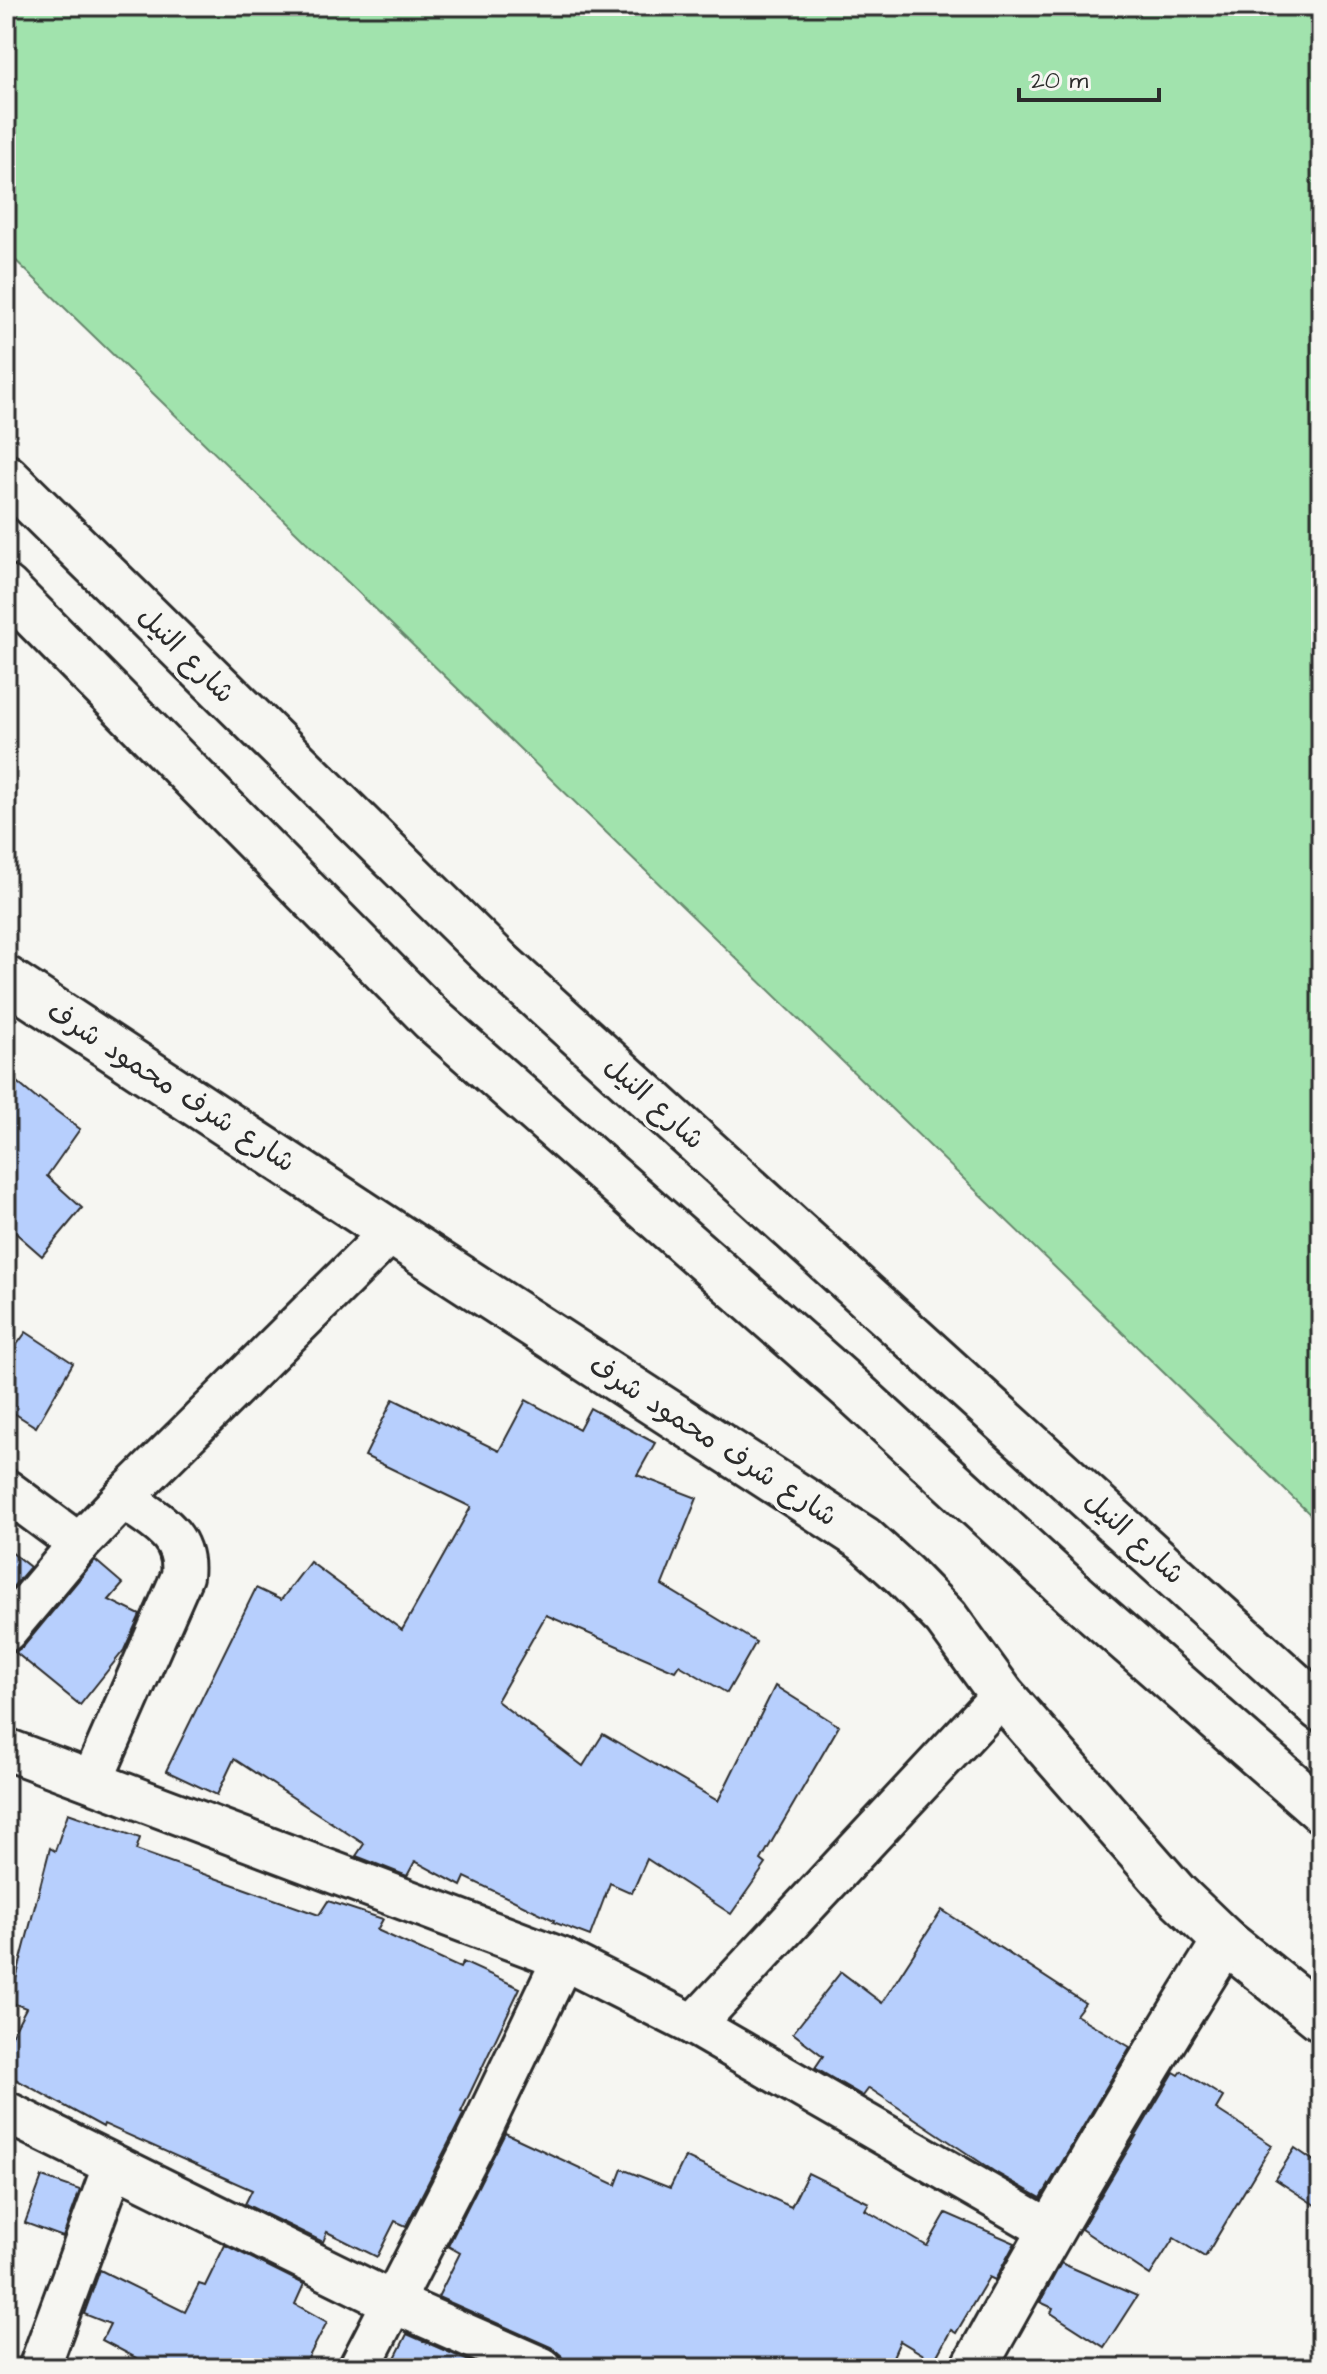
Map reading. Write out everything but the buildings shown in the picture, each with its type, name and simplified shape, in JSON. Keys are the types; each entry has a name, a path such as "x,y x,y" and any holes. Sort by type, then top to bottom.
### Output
{"main road":[{"name":"شارع النيل","path":"6,477 500,963 1321,1709"},
{"path":"6,588 432,1019 850,1388 1075,1595 1321,1810"},
{"name":"شارع شرف محمود شرف","path":"6,979 864,1539 946,1618 1002,1695 1177,1895 1225,1941 1321,2018"},
{"path":"974,2368 1050,2230 1154,2053 1225,1941"}],"street":[{"path":"6,1631 79,1544 123,1498 391,1232"},
{"path":"6,1490 79,1544"},
{"path":"92,1781 182,1576 184,1559 172,1534 123,1498"},
{"path":"694,2025 1002,1695"},
{"path":"6,1749 563,1959 694,2025 1050,2230"},
{"path":"359,2368 476,2141 563,1959"},
{"path":"6,2112 392,2302 542,2368"},
{"path":"39,2368 113,2167"}],"green space":[{"path":"6,6 1321,6 1321,1525 6,251"}]}
